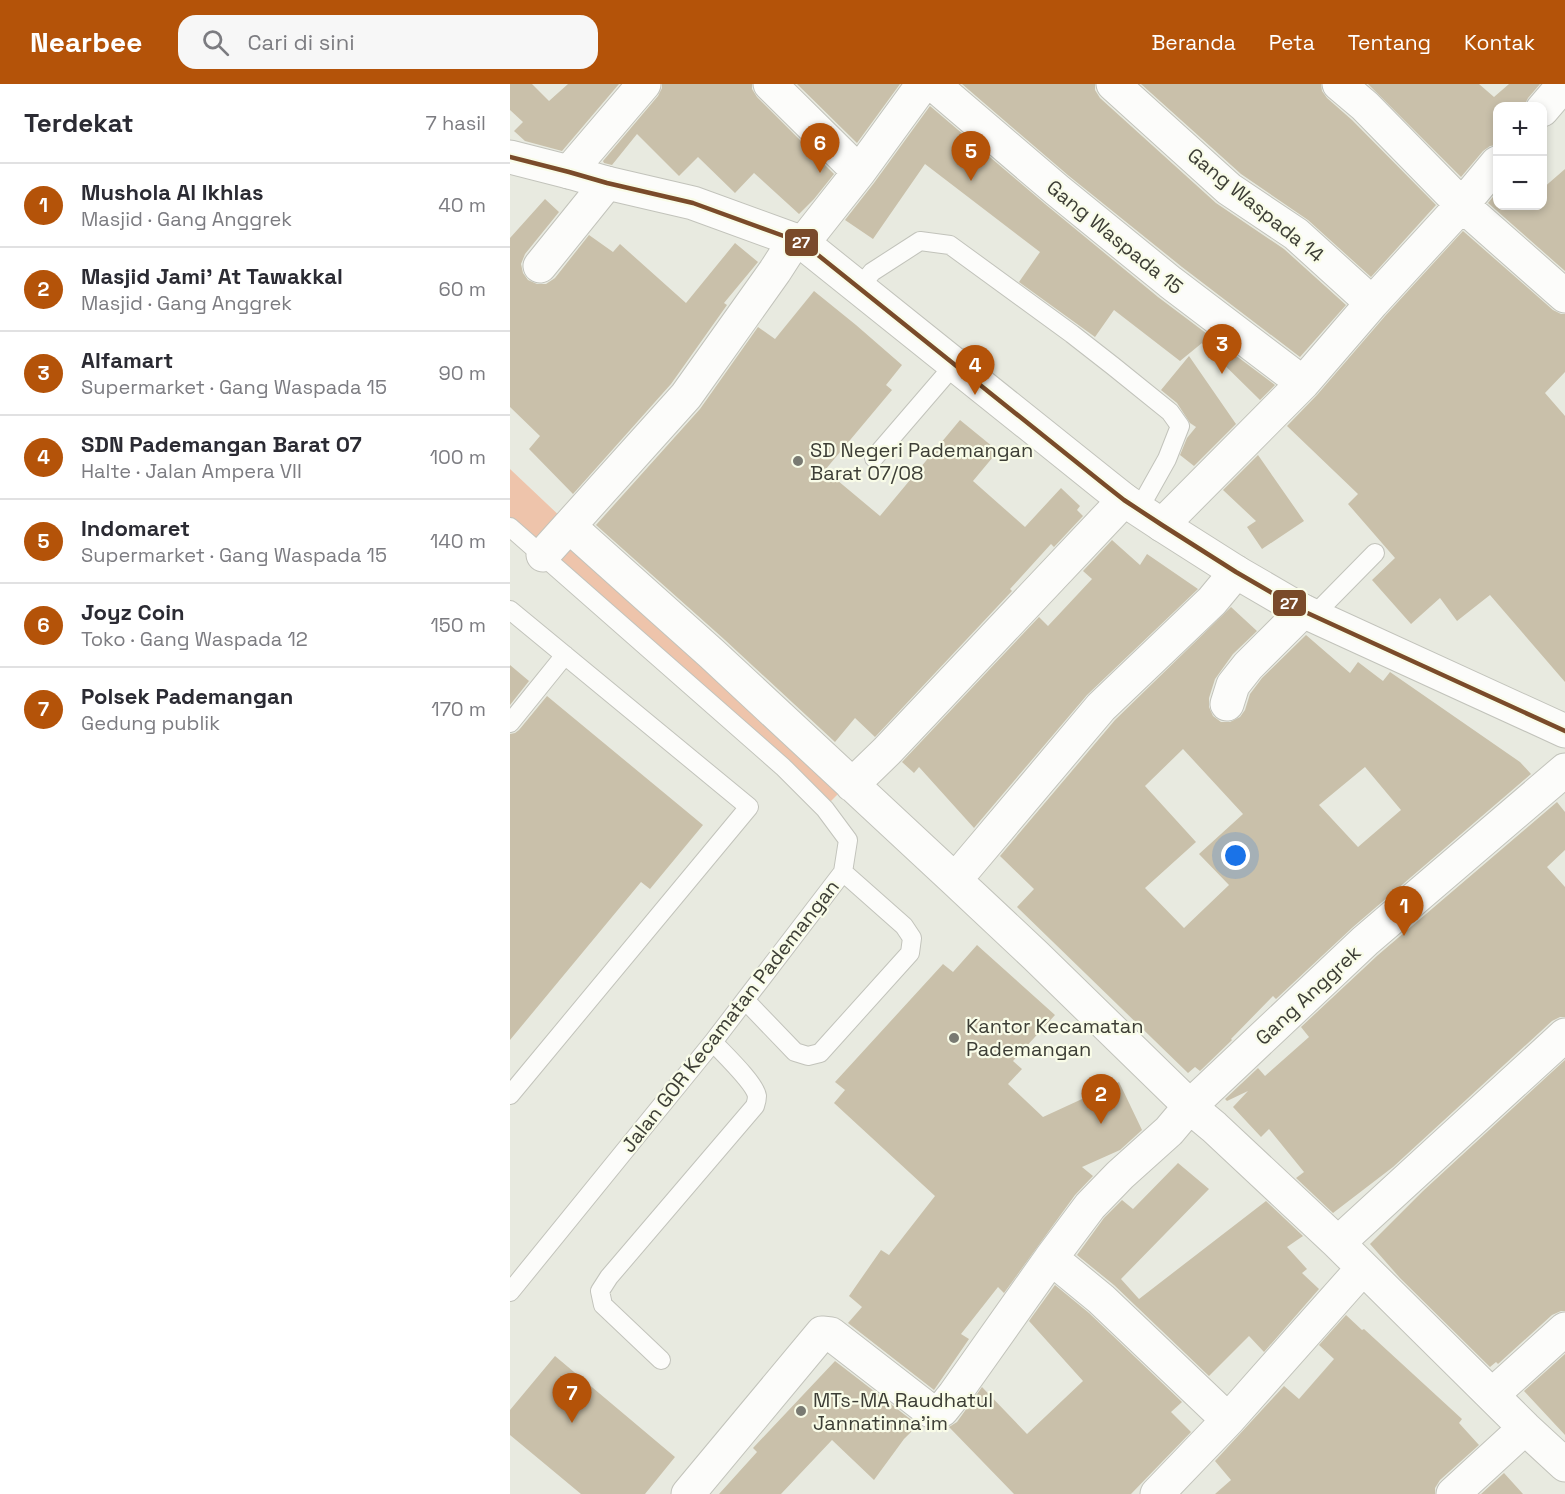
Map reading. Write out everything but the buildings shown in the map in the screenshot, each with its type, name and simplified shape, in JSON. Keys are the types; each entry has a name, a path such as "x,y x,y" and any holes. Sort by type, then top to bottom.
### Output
{"street":[{"path":"569,172 644,84"},
{"path":"770,84 859,172"},
{"path":"923,84 859,172 775,271 686,396 556,541 712,654 1036,956 1190,1106 1338,1243 1565,1465"},
{"name":"Gang Waspada 15","path":"933,84 1057,190 1170,282 1303,384"},
{"name":"Gang Waspada 14","path":"1113,84 1229,189 1296,234 1372,303"},
{"path":"1339,84 1365,106 1462,205 1565,296"},
{"path":"510,157 693,203 799,241 1142,511 1236,572 1308,613 1565,731"},
{"path":"852,785 1142,511 1303,384 1493,168"},
{"path":"540,266 607,183"},
{"path":"955,880 1101,707 1212,601 1236,572"},
{"path":"1227,704 1233,685 1248,666 1308,613"},
{"name":"Gang Anggrek","path":"688,1494 822,1333 831,1334 929,1410 938,1412 954,1395 1090,1206 1120,1175 1169,1131 1190,1106 1365,941 1565,771"},
{"path":"1338,1243 1565,1035"},
{"path":"1051,1258 1101,1299 1228,1420"},
{"path":"1157,1494 1228,1420 1363,1268"},
{"path":"1492,1395 1565,1329"},
{"path":"1454,1494 1525,1428"}],"lane":[{"path":"859,288 872,272 920,241 950,245 1113,366 1170,412 1180,426 1142,511"},
{"path":"874,458 954,365"},
{"name":"Jalan GOR Kecamatan Pademangan","path":"510,527 556,541 825,809 848,840 843,872 714,1042 510,1292"},
{"path":"1308,613 1375,553"},
{"path":"510,610 749,807 510,1095"},
{"path":"510,723 565,655"},
{"path":"746,1001 795,1052 808,1056 820,1053 910,953 912,938 904,926 843,872"},
{"path":"661,1360 603,1305 600,1291 609,1277 755,1106 757,1098 755,1089 714,1042"}],"shaded area":[{"path":"510,469 847,785 826,806 510,529"}],"transit line":[{"name":"27","path":"510,157 693,203 803,243 1124,500 1162,525 1303,611 1565,731"}],"place":[{"name":"Joyz Coin","path":"820,173"},
{"name":"Indomaret","path":"971,181"},
{"name":"Alfamart","path":"1222,374"},
{"name":"SDN Pademangan Barat 07","path":"975,395"},
{"name":"SD Negeri Pademangan Barat 07/08","path":"798,461"},
{"name":"Mushola Al Ikhlas","path":"1404,936"},
{"name":"Kantor Kecamatan Pademangan","path":"954,1038"},
{"name":"Masjid Jami' At Tawakkal","path":"1101,1124"},
{"name":"MTs-MA Raudhatul Jannatinna'im","path":"801,1411"},
{"name":"Polsek Pademangan","path":"572,1423"}]}
